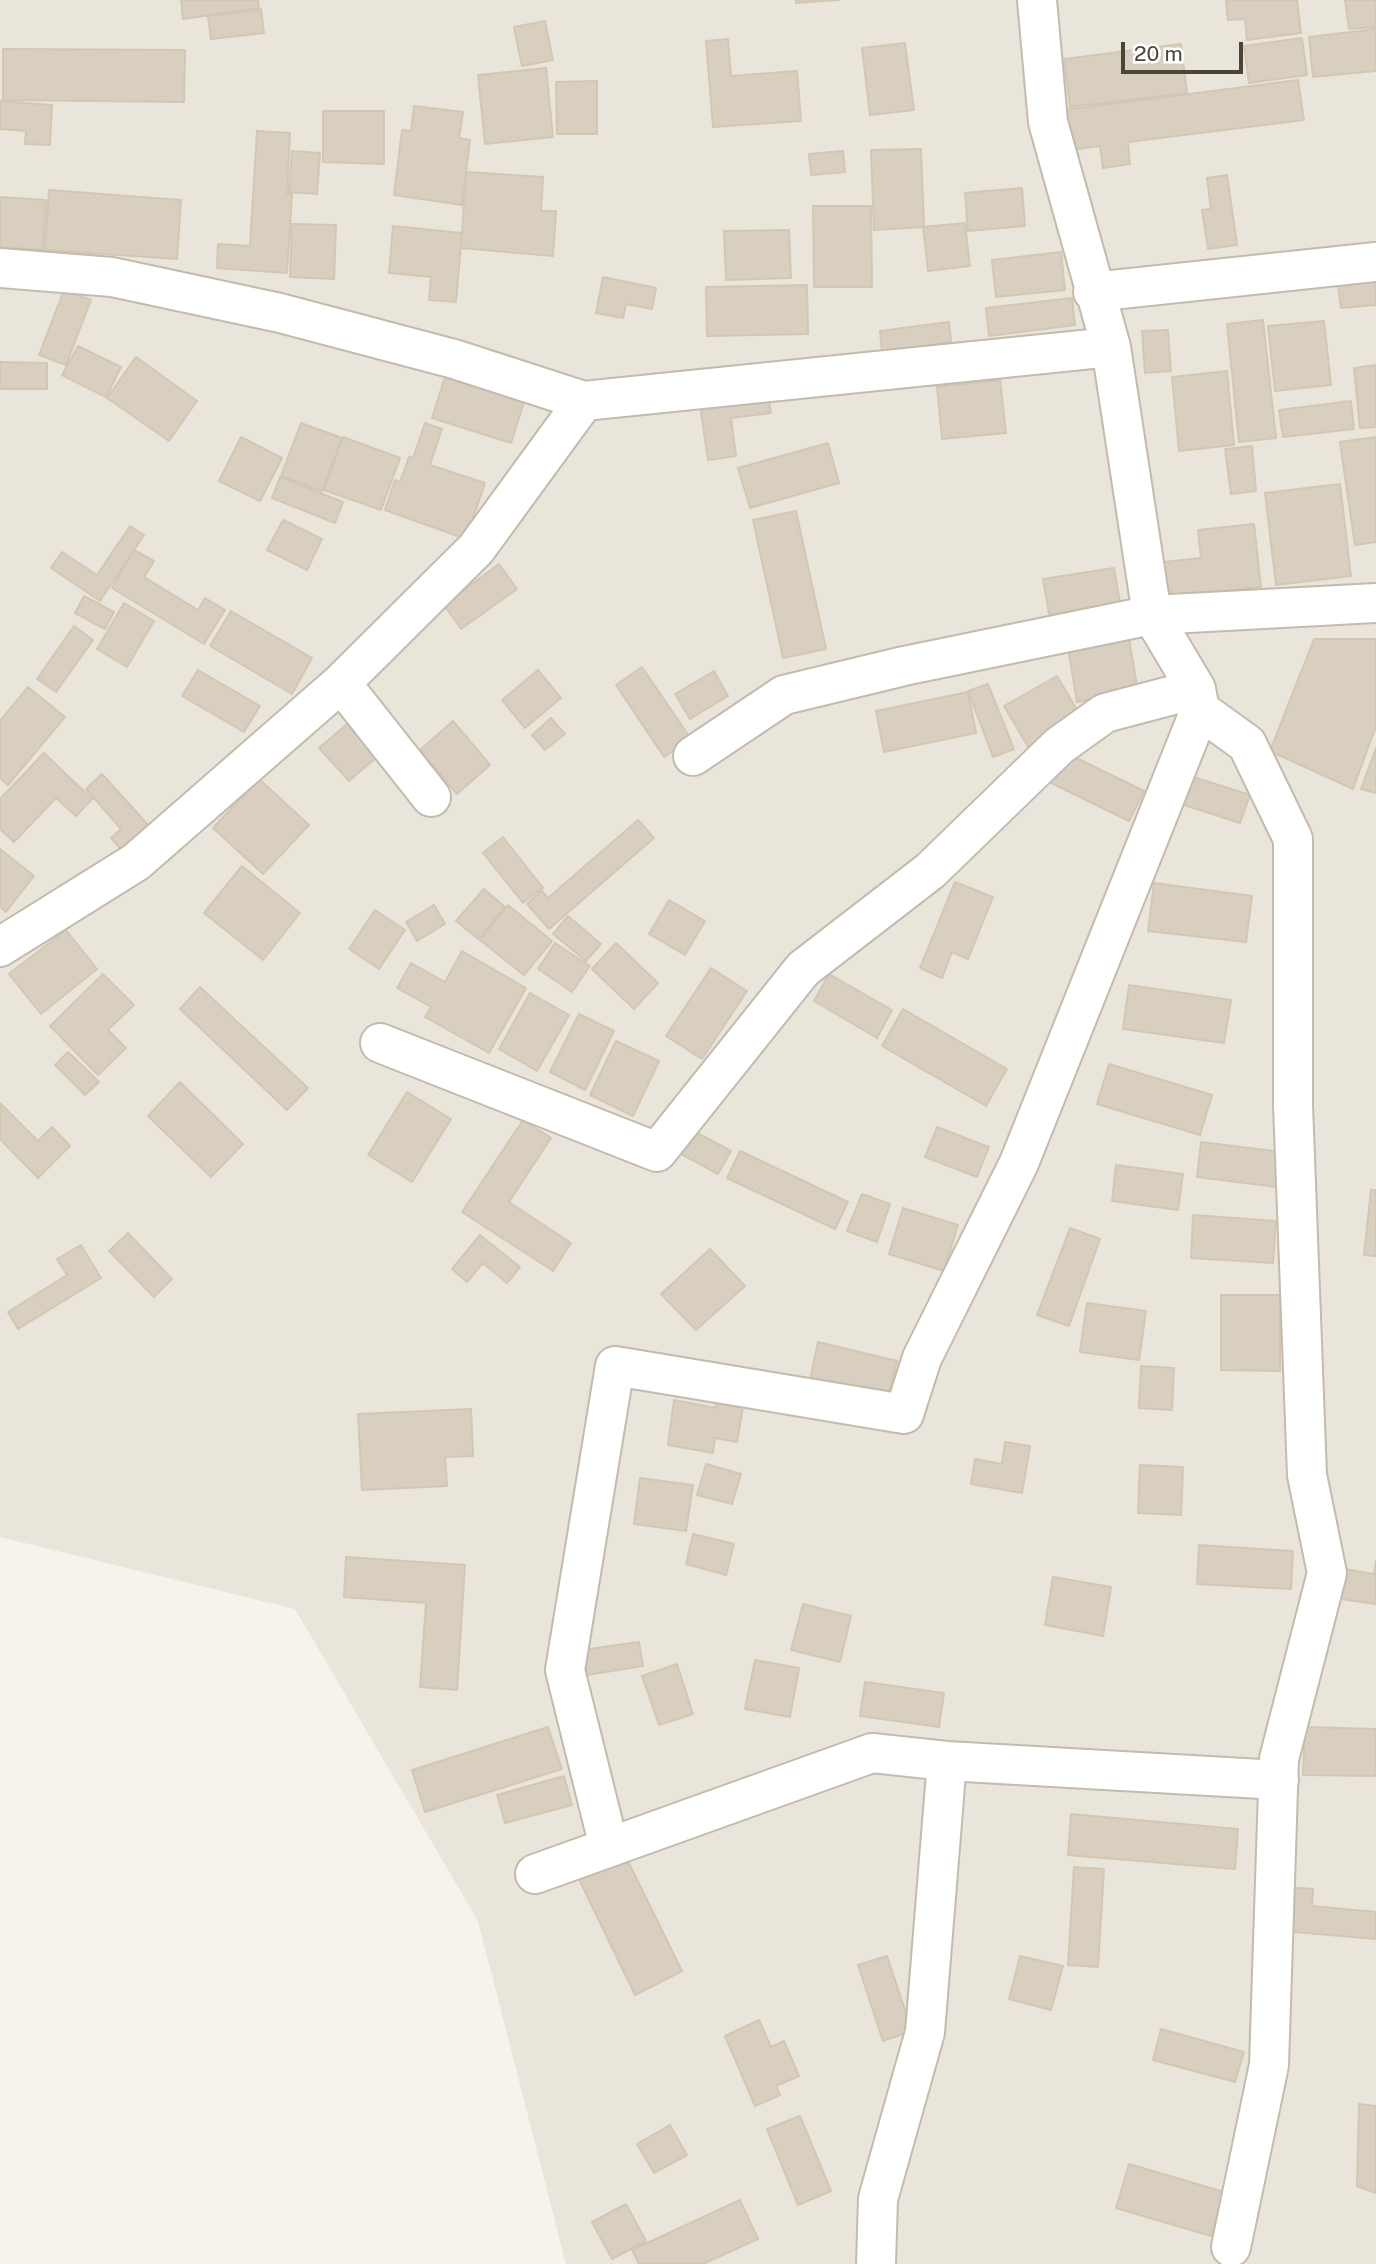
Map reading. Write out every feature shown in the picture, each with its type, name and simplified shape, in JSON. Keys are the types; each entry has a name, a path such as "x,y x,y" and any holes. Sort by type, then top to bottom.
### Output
{"street":[{"path":"1037,0 1048,122 1093,292 1111,347 1152,615 1198,699 1247,744 1293,839 1293,1105 1307,1475 1327,1573 1279,1759 1269,2065 1231,2247"},
{"path":"1093,292 1376,262"},
{"path":"0,268 112,277 281,313 454,359 584,401 1111,347"},
{"path":"0,947 136,862 341,683 475,549 584,401"},
{"path":"693,756 784,695 904,666 1152,615 1376,603"},
{"path":"341,683 431,797"},
{"path":"380,1043 657,1152 803,969 930,871 1059,746 1105,713 1198,699"},
{"path":"609,1847 565,1670 615,1366 904,1414 922,1358 1019,1163 1198,699"},
{"path":"535,1874 872,1753 1279,1780"},
{"path":"876,2264 878,2199 925,2032 947,1760"}],"shaded area":[{"path":"0,0 1376,0 1376,2264 566,2264 478,1921 295,1609 0,1537"}],"building":[{"path":"181,0 258,0 259,8 183,19"},
{"path":"796,0 839,0 796,3"},
{"path":"1226,0 1297,0 1301,33 1247,40 1245,19 1228,20"},
{"path":"1345,0 1376,0 1376,27 1349,29"},
{"path":"261,9 264,33 211,39 208,16"},
{"path":"545,21 553,60 522,66 514,27"},
{"path":"1376,29 1376,71 1313,77 1309,37"},
{"path":"1302,38 1307,75 1249,83 1244,46"},
{"path":"728,39 731,76 797,71 801,121 713,127 706,41"},
{"path":"905,43 914,110 870,115 862,48"},
{"path":"1181,44 1187,93 1070,107 1064,59"},
{"path":"3,49 185,50 184,102 3,100"},
{"path":"546,68 553,137 485,144 478,75"},
{"path":"1298,80 1304,120 1128,142 1130,164 1103,168 1100,146 1071,150 1065,110"},
{"path":"597,81 597,134 557,134 556,82"},
{"path":"0,101 52,105 50,145 25,144 26,131 0,129"},
{"path":"414,106 463,112 459,138 470,140 462,205 394,195 402,130 411,131"},
{"path":"323,111 384,111 384,164 323,162"},
{"path":"257,131 290,133 287,194 292,194 287,273 217,268 218,244 250,246"},
{"path":"921,149 924,227 874,230 871,150"},
{"path":"292,151 320,153 317,194 289,192"},
{"path":"843,151 845,172 811,175 809,154"},
{"path":"466,172 543,177 541,211 556,211 553,256 461,248"},
{"path":"1227,175 1237,245 1208,249 1202,210 1211,209 1207,178"},
{"path":"1022,188 1025,226 968,231 965,193"},
{"path":"49,190 181,200 177,259 45,250"},
{"path":"0,197 46,200 43,250 0,247"},
{"path":"813,206 871,206 872,287 814,287"},
{"path":"965,223 970,266 928,271 923,227"},
{"path":"292,224 336,225 334,279 290,277"},
{"path":"393,226 462,233 456,302 429,300 431,277 389,273"},
{"path":"789,230 791,278 726,280 724,231"},
{"path":"1061,252 1065,290 996,297 992,260"},
{"path":"1376,273 1376,305 1341,308 1337,277"},
{"path":"603,277 656,288 652,309 626,304 623,318 596,313"},
{"path":"807,285 808,334 707,336 706,287"},
{"path":"64,290 91,300 66,365 39,355"},
{"path":"1072,298 1075,325 989,336 986,308"},
{"path":"1263,320 1276,438 1239,442 1227,324"},
{"path":"1324,321 1331,385 1275,391 1268,326"},
{"path":"949,322 951,342 882,352 880,331"},
{"path":"1168,330 1171,371 1145,373 1142,331"},
{"path":"78,346 121,367 106,397 62,375"},
{"path":"136,357 197,401 169,441 107,398"},
{"path":"0,362 47,363 47,389 0,389"},
{"path":"1376,365 1376,427 1360,428 1354,368"},
{"path":"1227,371 1234,445 1179,451 1172,377"},
{"path":"445,377 524,402 511,443 432,418"},
{"path":"1000,380 1006,433 942,439 937,387"},
{"path":"768,395 771,413 731,418 736,456 708,460 700,404"},
{"path":"1351,401 1354,429 1283,437 1279,410"},
{"path":"301,423 342,438 322,491 281,476"},
{"path":"425,423 442,429 430,465 485,483 466,539 385,510 395,480 400,482 409,457 413,458"},
{"path":"241,437 282,458 260,501 219,481"},
{"path":"343,437 400,458 381,510 324,490"},
{"path":"1376,437 1376,542 1355,545 1340,442"},
{"path":"828,443 839,483 750,508 738,468"},
{"path":"1252,446 1256,491 1231,494 1225,449"},
{"path":"280,477 343,502 335,523 272,498"},
{"path":"1340,484 1351,576 1276,585 1265,493"},
{"path":"796,511 826,649 783,658 753,520"},
{"path":"283,520 322,539 307,570 267,550"},
{"path":"1254,524 1261,587 1168,597 1164,562 1201,558 1198,530"},
{"path":"130,526 144,535 100,601 51,568 62,552 97,575"},
{"path":"134,550 154,561 144,577 198,610 205,598 225,610 204,644 112,588"},
{"path":"499,564 517,589 461,629 444,605"},
{"path":"1114,568 1121,609 1050,619 1043,579"},
{"path":"84,596 114,612 105,629 75,613"},
{"path":"124,603 154,621 127,667 97,649"},
{"path":"231,611 312,658 292,694 210,646"},
{"path":"74,626 93,640 56,692 37,679"},
{"path":"1129,638 1138,692 1077,702 1068,648"},
{"path":"1314,639 1376,639 1376,726 1353,789 1270,751"},
{"path":"642,667 691,739 664,757 616,685"},
{"path":"198,670 260,706 244,732 182,696"},
{"path":"538,670 561,698 525,728 502,700"},
{"path":"714,671 728,696 690,719 675,694"},
{"path":"1057,676 1083,720 1030,750 1004,706"},
{"path":"988,684 1014,749 993,757 968,691"},
{"path":"28,687 65,717 8,785 0,778 0,721"},
{"path":"968,692 976,733 884,752 876,711"},
{"path":"551,718 565,734 545,750 532,735"},
{"path":"453,721 490,765 457,794 420,750"},
{"path":"347,724 377,757 349,781 319,748"},
{"path":"1376,748 1376,793 1361,789"},
{"path":"1060,750 1144,791 1129,821 1045,780"},
{"path":"44,753 92,799 76,816 56,798 14,842 0,829 0,799"},
{"path":"102,774 149,826 122,850 111,838 121,829 86,789"},
{"path":"1184,774 1250,795 1240,823 1175,802"},
{"path":"259,779 309,825 263,874 213,828"},
{"path":"638,820 654,838 549,929 527,904 542,891 548,898"},
{"path":"503,837 543,888 523,903 483,853"},
{"path":"0,849 34,876 6,912 0,907"},
{"path":"242,866 300,913 263,960 204,913"},
{"path":"955,882 993,897 968,959 952,952 942,978 920,968"},
{"path":"1154,883 1252,896 1246,942 1148,931"},
{"path":"484,889 505,907 478,939 456,921"},
{"path":"669,900 705,921 685,955 649,934"},
{"path":"434,905 445,924 417,941 406,922"},
{"path":"508,905 552,941 524,975 480,940"},
{"path":"375,910 405,930 379,969 349,949"},
{"path":"568,916 601,944 586,961 553,934"},
{"path":"66,930 97,969 41,1014 9,974"},
{"path":"555,943 590,966 572,992 538,969"},
{"path":"616,943 658,983 634,1009 592,969"},
{"path":"462,951 526,988 489,1053 425,1017 431,1007 397,988 411,963 445,982"},
{"path":"711,968 747,991 702,1059 666,1036"},
{"path":"103,974 134,1005 108,1030 126,1048 98,1075 50,1026"},
{"path":"829,974 892,1010 877,1038 814,1001"},
{"path":"1129,985 1231,1000 1224,1043 1123,1029"},
{"path":"200,987 308,1088 287,1110 180,1009"},
{"path":"530,993 569,1015 537,1071 499,1049"},
{"path":"903,1009 1007,1069 986,1106 882,1046"},
{"path":"579,1014 614,1031 585,1090 550,1072"},
{"path":"616,1041 659,1061 633,1116 590,1095"},
{"path":"68,1052 99,1082 85,1095 55,1065"},
{"path":"1109,1064 1212,1095 1200,1135 1097,1104"},
{"path":"180,1082 243,1144 211,1177 148,1116"},
{"path":"407,1092 451,1119 412,1182 368,1155"},
{"path":"0,1103 38,1141 52,1127 70,1146 38,1178 0,1139"},
{"path":"523,1120 551,1138 509,1202 571,1243 553,1271 462,1212"},
{"path":"686,1127 731,1151 718,1174 674,1150"},
{"path":"937,1127 989,1147 977,1177 925,1157"},
{"path":"1201,1142 1282,1152 1277,1187 1197,1177"},
{"path":"740,1151 848,1202 835,1229 727,1178"},
{"path":"1116,1165 1183,1174 1178,1210 1112,1201"},
{"path":"1371,1190 1376,1190 1376,1256 1364,1255"},
{"path":"862,1194 890,1204 877,1242 847,1231"},
{"path":"903,1208 958,1225 944,1271 889,1254"},
{"path":"1193,1215 1276,1221 1273,1263 1191,1258"},
{"path":"1070,1228 1100,1239 1069,1326 1037,1315"},
{"path":"128,1233 172,1279 154,1297 109,1251"},
{"path":"480,1235 520,1267 507,1283 483,1263 467,1282 452,1269"},
{"path":"81,1245 101,1278 18,1329 8,1312 67,1275 57,1259"},
{"path":"710,1249 745,1286 696,1330 661,1294"},
{"path":"1221,1295 1280,1295 1280,1371 1221,1370"},
{"path":"1087,1303 1146,1311 1139,1360 1080,1352"},
{"path":"818,1342 897,1361 888,1398 810,1380"},
{"path":"1141,1366 1174,1368 1172,1410 1139,1408"},
{"path":"717,1396 744,1401 737,1442 715,1438 713,1453 668,1445 674,1400 716,1408"},
{"path":"471,1409 473,1456 445,1457 447,1486 362,1490 358,1414"},
{"path":"1005,1442 1030,1446 1022,1493 971,1484 975,1459 1002,1464"},
{"path":"706,1464 741,1474 732,1504 697,1495"},
{"path":"1140,1465 1183,1467 1181,1515 1138,1513"},
{"path":"640,1478 693,1485 686,1531 634,1524"},
{"path":"693,1534 734,1544 726,1575 686,1564"},
{"path":"1199,1545 1293,1551 1291,1589 1197,1584"},
{"path":"346,1557 465,1565 457,1690 420,1687 426,1603 344,1597"},
{"path":"1376,1561 1376,1604 1340,1599 1344,1569 1374,1574"},
{"path":"1053,1577 1111,1587 1103,1636 1045,1625"},
{"path":"803,1604 851,1616 840,1662 791,1650"},
{"path":"639,1642 643,1666 587,1675 582,1650"},
{"path":"755,1660 799,1668 790,1717 745,1709"},
{"path":"677,1664 693,1714 659,1725 642,1676"},
{"path":"865,1682 944,1693 939,1727 860,1716"},
{"path":"548,1727 562,1769 425,1812 412,1770"},
{"path":"1305,1727 1376,1729 1376,1776 1303,1775"},
{"path":"564,1776 572,1805 505,1823 497,1795"},
{"path":"1071,1814 1238,1829 1235,1869 1068,1855"},
{"path":"622,1849 682,1971 635,1995 575,1871"},
{"path":"1074,1867 1104,1869 1098,1967 1068,1965"},
{"path":"1287,1887 1313,1889 1312,1906 1376,1912 1376,1939 1283,1931"},
{"path":"887,1956 912,2031 883,2041 858,1965"},
{"path":"1020,1956 1063,1966 1051,2010 1009,1999"},
{"path":"759,2020 771,2047 784,2041 799,2076 776,2086 780,2095 755,2106 725,2036"},
{"path":"1161,2029 1244,2052 1235,2082 1153,2060"},
{"path":"1359,2104 1376,2106 1376,2193 1357,2186"},
{"path":"800,2116 831,2191 798,2205 767,2129"},
{"path":"670,2125 687,2155 654,2173 637,2144"},
{"path":"1129,2164 1224,2192 1211,2236 1116,2208"},
{"path":"740,2200 758,2239 703,2264 639,2264 632,2250"},
{"path":"626,2204 646,2241 612,2259 592,2222"}]}
